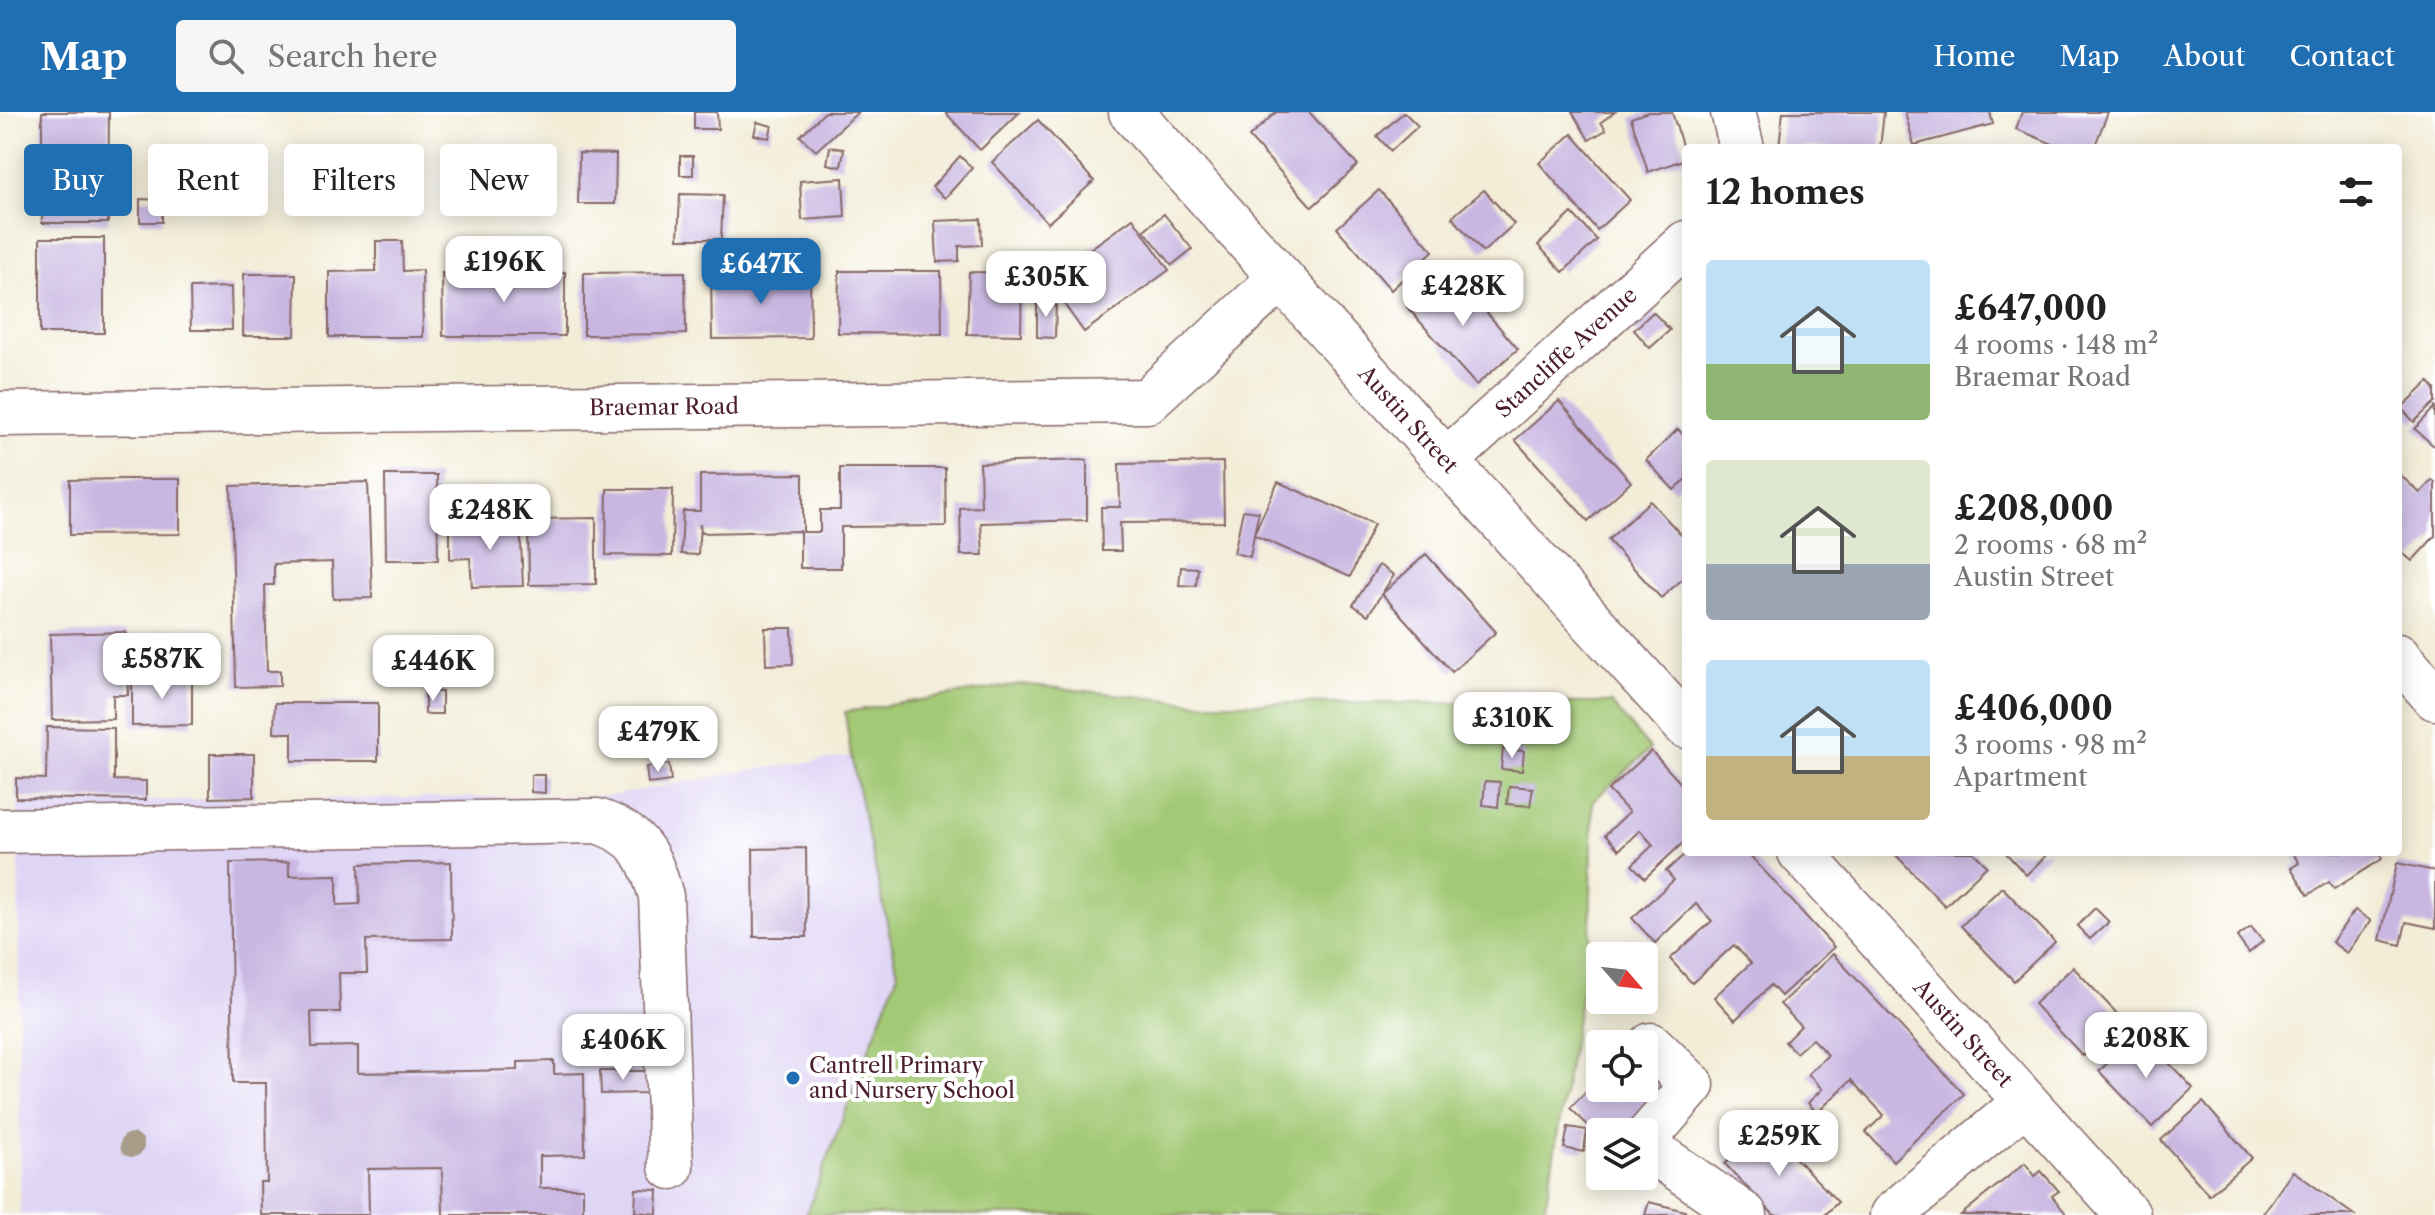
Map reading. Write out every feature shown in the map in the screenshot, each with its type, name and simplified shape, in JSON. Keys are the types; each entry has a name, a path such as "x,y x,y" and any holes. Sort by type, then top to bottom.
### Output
{"street":[{"name":"Austin Street","path":"1131,112 1682,722"},
{"path":"1733,112 1741,144"},
{"name":"Stancliffe Avenue","path":"1446,461 1682,247"},
{"name":"Braemar Road","path":"0,414 1147,401 1281,278"},
{"path":"2402,661 2435,698"},
{"path":"0,831 597,821 620,829 644,850 661,896 671,1167"},
{"name":"Austin Street","path":"1804,856 2128,1215"},
{"path":"1658,1052 1692,1085 1658,1125"},
{"path":"1892,1215 2025,1102"},
{"path":"1658,1152 1745,1215"}],"shaded area":[{"name":"Cantrell Primary and Nursery School","path":"1021,684 1197,703 1611,703 1650,749 1593,801 1590,940 1586,942 1586,964 1544,1215 20,1215 18,802 609,796 851,756 845,712"}],"green space":[{"path":"1021,684 1197,703 1611,703 1650,749 1593,801 1590,940 1586,942 1586,964 1544,1215 806,1215 898,973 851,756 845,712"}],"building":[{"path":"42,112 109,112 109,144 42,144"},
{"path":"694,112 717,112 718,129 694,129"},
{"path":"825,112 858,112 816,151 800,136"},
{"path":"945,112 1020,112 980,150"},
{"path":"1276,112 1309,112 1358,165 1312,207 1249,137"},
{"path":"1404,112 1418,126 1391,151 1377,136"},
{"path":"1572,112 1615,112 1601,122 1606,130 1589,140"},
{"path":"1648,112 1672,112 1682,146 1682,160 1648,172 1631,118"},
{"path":"1783,112 1884,112 1880,144 1779,144"},
{"path":"1905,112 1990,112 1993,124 1914,144"},
{"path":"2022,112 2108,112 2096,144 2053,144 2016,129"},
{"path":"1038,120 1094,181 1048,223 992,162"},
{"path":"757,122 772,126 769,138 754,135"},
{"path":"1572,134 1630,200 1597,230 1539,163"},
{"path":"830,147 844,149 841,167 827,164"},
{"path":"579,153 616,154 615,204 578,204"},
{"path":"680,156 693,156 693,175 680,175"},
{"path":"960,156 972,168 945,198 932,187"},
{"path":"843,178 845,217 802,220 800,181"},
{"path":"1379,190 1433,251 1391,290 1337,228"},
{"path":"1484,190 1514,224 1483,252 1452,217"},
{"path":"680,194 723,195 721,239 678,239"},
{"path":"140,199 148,199 148,216 162,216 162,222 140,222"},
{"path":"1572,213 1597,240 1563,272 1538,245"},
{"path":"1164,214 1192,249 1172,265 1144,230"},
{"path":"42,216 108,216 108,223 42,223"},
{"path":"1133,218 1169,270 1084,332 1047,280"},
{"path":"981,219 982,245 959,246 959,261 937,262 935,221"},
{"path":"40,238 104,238 104,333 40,333"},
{"path":"376,241 402,241 403,271 422,270 423,337 329,337 329,272 376,271"},
{"path":"1450,270 1518,349 1476,385 1407,307"},
{"path":"839,271 941,271 942,334 838,333"},
{"path":"565,272 565,336 443,336 442,273"},
{"path":"685,272 686,334 584,335 584,273"},
{"path":"969,272 1022,273 1021,335 967,334"},
{"path":"810,273 811,338 712,339 711,275"},
{"path":"244,274 296,274 295,336 243,336"},
{"path":"231,287 232,330 191,330 190,288"},
{"path":"1037,300 1056,301 1055,338 1037,337"},
{"path":"1653,312 1670,330 1650,348 1634,330"},
{"path":"2429,382 2435,389 2435,402 2414,422 2402,407"},
{"path":"1559,401 1631,482 1588,521 1515,440"},
{"path":"2435,407 2435,447 2415,429"},
{"path":"1678,429 1682,434 1682,483 1674,490 1646,460"},
{"path":"1087,460 1087,520 981,523 983,555 961,555 960,508 981,507 980,463"},
{"path":"1223,462 1224,522 1120,523 1121,551 1102,551 1101,507 1120,507 1119,464"},
{"path":"840,468 945,468 946,526 841,527 841,568 800,568 800,531 701,533 700,524 698,555 681,554 683,511 700,511 700,475 803,474 803,532 820,532 820,510 840,510"},
{"path":"385,475 437,475 438,560 386,560"},
{"path":"2402,477 2420,493 2432,480 2435,482 2435,536 2412,561 2402,552"},
{"path":"180,479 180,534 70,535 70,480"},
{"path":"368,482 372,598 333,599 332,562 274,564 274,585 265,585 267,671 280,671 280,686 236,687 231,486"},
{"path":"1278,482 1374,524 1350,577 1254,535 1250,557 1234,553 1243,510 1259,512 1254,534"},
{"path":"607,489 673,489 672,556 606,555"},
{"path":"1650,501 1682,536 1682,580 1661,598 1608,540"},
{"path":"596,518 596,584 529,585 528,519"},
{"path":"520,521 523,586 472,587 470,558 450,559 450,524"},
{"path":"1426,554 1496,632 1452,672 1382,594"},
{"path":"1379,565 1394,575 1368,615 1353,605"},
{"path":"1181,567 1198,568 1196,586 1179,585"},
{"path":"765,628 792,628 793,664 766,665"},
{"path":"126,632 128,695 113,695 113,719 52,720 50,634"},
{"path":"132,676 192,676 192,725 132,726"},
{"path":"425,691 442,692 442,714 425,714"},
{"path":"275,703 378,703 378,761 292,761 292,733 274,733"},
{"path":"1500,726 1519,726 1518,741 1499,740"},
{"path":"47,727 114,728 114,780 146,781 146,800 16,798 16,778 46,779"},
{"path":"1503,749 1524,751 1522,771 1501,769"},
{"path":"1651,751 1682,785 1682,844 1645,878 1632,865 1653,845 1640,830 1619,850 1605,835 1629,812 1608,790"},
{"path":"210,754 254,754 254,797 210,798"},
{"path":"669,764 671,781 648,784 646,767"},
{"path":"531,775 545,775 545,793 531,792"},
{"path":"1485,781 1500,782 1498,807 1483,805"},
{"path":"1509,786 1533,788 1530,806 1507,804"},
{"path":"806,848 807,937 754,937 753,849"},
{"path":"1683,856 1751,856 1834,947 1781,996 1771,985 1735,1020 1714,997 1751,963 1734,945 1692,983 1670,959 1712,921 1696,904 1656,942 1632,918 1674,880 1666,871"},
{"path":"1897,856 1977,856 1987,866 1945,906"},
{"path":"2009,856 2046,856 2026,875"},
{"path":"2295,856 2380,856 2382,859 2334,889 2329,882 2308,895 2291,868 2299,863"},
{"path":"289,862 289,876 337,875 337,905 360,904 359,864 451,862 452,939 366,940 367,973 339,973 340,1012 311,1012 312,1047 358,1046 358,1073 518,1070 518,1062 554,1061 554,1074 584,1073 585,1155 540,1156 540,1188 583,1188 583,1215 443,1215 442,1168 368,1169 369,1215 261,1215 260,1182 267,1182 266,1083 233,1083 230,863"},
{"path":"2397,863 2435,871 2435,928 2406,922 2401,945 2380,940"},
{"path":"2002,887 2055,942 2014,981 1961,926"},
{"path":"2095,908 2109,922 2090,939 2077,926"},
{"path":"2355,910 2371,921 2347,953 2332,942"},
{"path":"2251,927 2263,941 2249,953 2237,937"},
{"path":"1833,954 1964,1094 1893,1161 1866,1132 1884,1115 1851,1080 1817,1113 1808,1103 1822,1089 1808,1074 1828,1055 1812,1039 1796,1053 1785,1042 1801,1026 1780,1004"},
{"path":"2073,967 2123,1020 2083,1056 2034,1004"},
{"path":"2140,1033 2193,1088 2152,1127 2099,1071"},
{"path":"647,1035 647,1061 613,1062 613,1036"},
{"path":"600,1071 646,1071 646,1093 601,1094"},
{"path":"1658,1073 1669,1084 1658,1095"},
{"path":"1586,1091 1586,1102 1651,1102 1636,1118 1586,1118 1586,1123 1570,1108"},
{"path":"2203,1102 2252,1158 2209,1195 2161,1140"},
{"path":"1764,1126 1838,1202 1825,1215 1774,1215 1725,1164"},
{"path":"1568,1127 1586,1130 1584,1152 1564,1148"},
{"path":"2025,1163 2035,1176 2041,1171 2059,1191 2052,1196 2067,1215 1961,1215"},
{"path":"2293,1171 2354,1215 2262,1215"},
{"path":"636,1189 658,1190 657,1214 635,1212"},
{"path":"1649,1202 1685,1211 1684,1215 1645,1215"}],"place":[{"name":"Cantrell Primary and Nursery School","path":"793,1078"}]}
